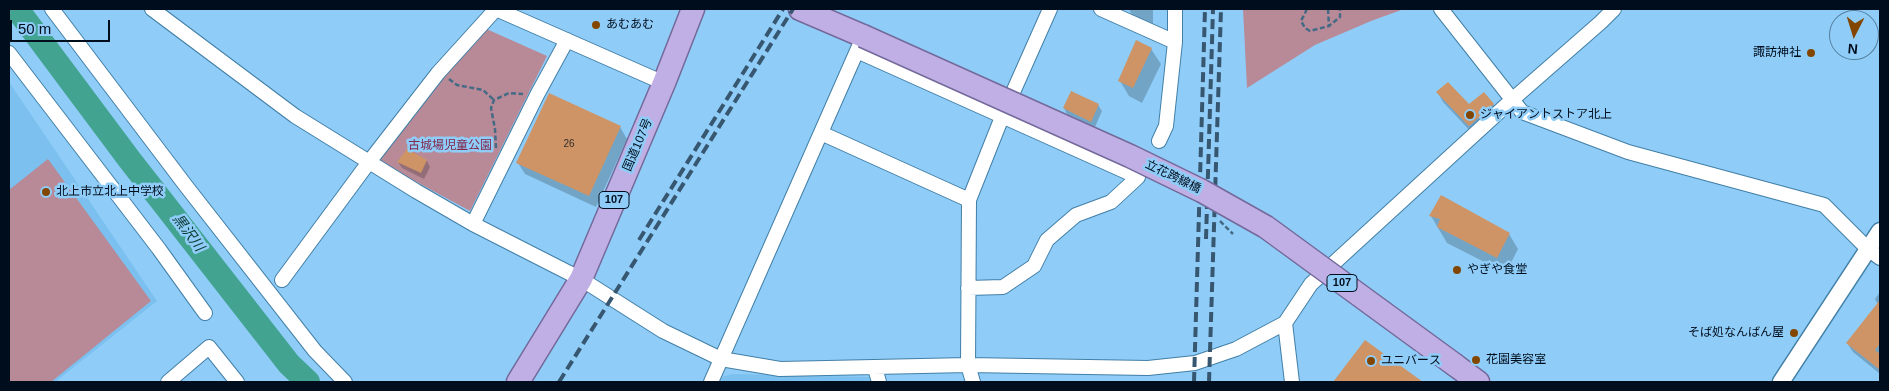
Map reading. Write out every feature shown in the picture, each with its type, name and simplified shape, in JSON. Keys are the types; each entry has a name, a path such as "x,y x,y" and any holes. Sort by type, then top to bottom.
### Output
{"highway":[{"name":"国道107号","path":"518,382 581,279 664,83 693,9"},
{"name":"107","path":"800,9 860,44"},
{"name":"立花跨線橋","path":"860,44 1130,156 1202,190 1266,227 1478,382"}],"street":[{"path":"52,9 186,186 315,351 345,382"},
{"path":"152,9 295,116 473,224 581,279 663,331 722,359 780,368 875,368 968,365 1148,368 1195,363 1210,359 1257,339 1285,323 1311,284 1614,9"},
{"path":"282,280 438,72 496,9 664,83"},
{"path":"974,382 968,365 969,200 1002,117 1050,9"},
{"path":"1101,9 1175,42"},
{"path":"1159,141 1166,126 1175,42 1175,9"},
{"path":"1441,9 1522,112 1628,152 1824,205 1874,254"},
{"path":"473,224 537,95 567,40"},
{"path":"711,382 860,44 1002,117 1138,177 1111,202 1076,215 1047,240 1034,266 1003,286 968,288"},
{"path":"9,53 205,312"},
{"path":"821,134 969,200"},
{"path":"1781,382 1874,254 1880,231"},
{"path":"1285,323 1292,382"},
{"path":"168,382 209,347 237,382"},
{"path":"875,368 879,382"},
{"path":"1147,382 1148,368"}],"path":[{"path":"1307,9 1301,21 1305,28 1310,31 1329,26 1340,17 1340,9"},
{"path":"1328,9 1329,26"},
{"path":"438,72 457,85 482,90 494,100"},
{"path":"496,148 496,129 491,108 494,100 509,94 537,95"}],"shaded area":[{"name":"北上市立北上中学校","path":"9,82 157,301 55,382 9,382"},
{"path":"732,374 869,377 871,382 720,382 722,377"}],"green space":[{"path":"1243,9 1404,9 1315,45 1247,88"},
{"name":"古城場児童公園","path":"482,27 547,56 470,211 376,160"},
{"name":"北上市立北上中学校","path":"48,159 151,301 51,382 9,382 9,190"}],"building":[{"path":"1136,40 1152,48 1133,88 1118,81"},
{"name":"ジャイアントストア北上","path":"1448,82 1469,104 1484,92 1494,104 1469,126 1436,92"},
{"path":"1071,91 1099,104 1091,122 1063,108"},
{"path":"549,93 621,126 589,196 516,163"},
{"path":"407,149 427,160 421,173 397,162"},
{"path":"1441,195 1510,233 1497,258 1437,227 1440,219 1429,216"},
{"path":"1880,300 1880,344 1875,350 1880,354 1880,370 1846,343"},
{"name":"ユニバース","path":"1365,340 1423,382 1333,382"}],"waterway":[{"name":"黒沢川","path":"17,9 129,159 289,364 308,382"}],"railway":[{"path":"639,240 783,9"},
{"path":"559,382 793,9"},
{"path":"1194,382 1205,9"},
{"path":"1206,239 1213,9"},
{"path":"1209,382 1221,9"}],"place":[{"name":"あむあむ","path":"596,25"},
{"name":"諏訪神社","path":"1811,53"},
{"name":"ジャイアントストア北上","path":"1470,115"},
{"name":"北上市立北上中学校","path":"46,192"},
{"name":"やぎや食堂","path":"1457,270"},
{"name":"そば処なんばん屋","path":"1794,333"},
{"name":"花園美容室","path":"1476,360"},
{"name":"ユニバース","path":"1371,361"}]}
